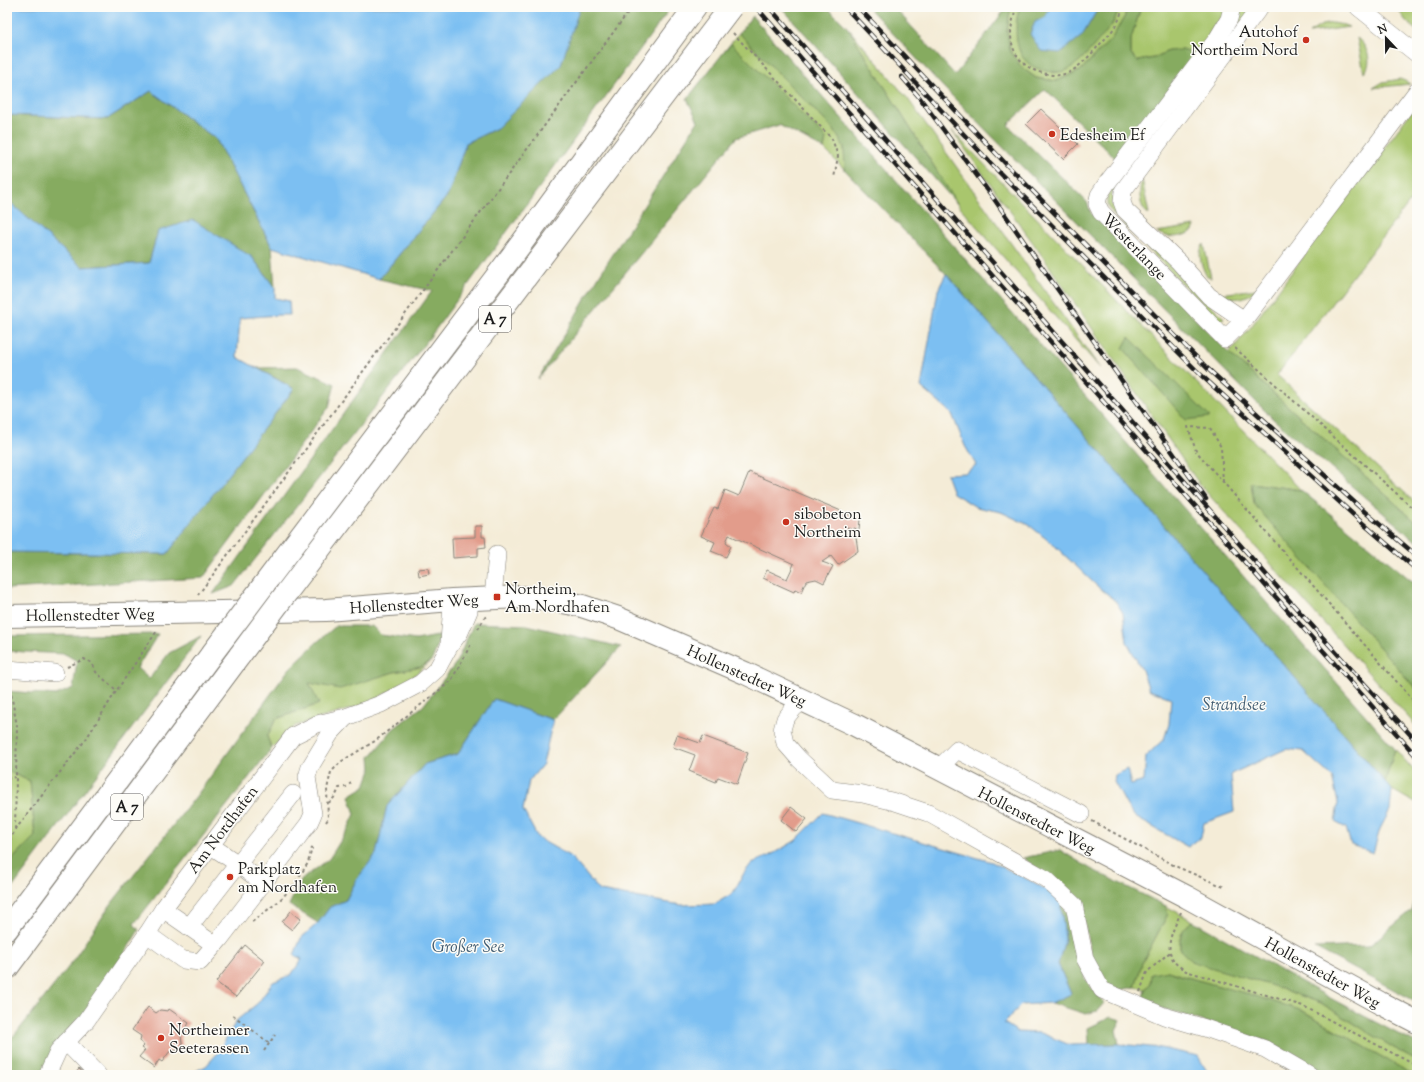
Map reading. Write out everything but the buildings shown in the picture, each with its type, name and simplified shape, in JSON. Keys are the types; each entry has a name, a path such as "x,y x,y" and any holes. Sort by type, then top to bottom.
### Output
{"main road":[{"name":"A 7","path":"7,929 211,655 524,240 695,7"},
{"name":"A 7","path":"7,968 287,592 731,7"},
{"name":"Hollenstedter Weg","path":"7,616 326,610 463,603 491,604 519,597 545,599 579,605 612,616 745,673 855,725 1187,897 1417,1022"}],"street":[{"name":"Westerlange","path":"1226,339 1101,212 1097,204 1099,195 1107,183 1224,43 1232,7"},
{"path":"1244,320 1209,296 1179,262 1125,210 1122,202 1123,191 1224,43 1260,7"},
{"path":"1358,7 1417,54"},
{"path":"1226,339 1244,320 1417,91"},
{"path":"491,604 497,554"},
{"name":"Am Nordhafen","path":"47,1075 58,1051 86,1021 147,934 162,909 293,736 317,724 381,704 421,683 437,669 449,647 449,632 452,614 463,603"},
{"path":"8,674 55,672"},
{"path":"804,700 794,708 785,719 782,730 785,743 798,759 832,790 863,794 928,812 1046,879 1074,905 1085,959 1102,990 1164,1016 1205,1028 1265,1049 1310,1075"},
{"path":"147,934 183,960 200,962 215,945 309,823 312,814 308,781 310,767 330,734 346,716"},
{"path":"938,769 957,750 1081,814"},
{"path":"189,927 293,794"},
{"path":"210,844 263,883"},
{"path":"162,909 215,945"},
{"path":"66,1042 98,1075"}],"path":[{"path":"185,612 632,7"},
{"path":"1016,7 1011,34 1013,46 1019,59 1026,66 1038,72 1050,75 1059,75 1070,72 1089,56 1114,28 1122,7"},
{"path":"731,30 832,139 838,156 834,178"},
{"path":"1226,339 1417,512"},
{"path":"1223,482 1221,447 1210,428 1188,427 1196,451 1417,705"},
{"path":"463,603 491,604 478,629"},
{"path":"7,846 15,830 86,738 158,628 163,613"},
{"path":"325,824 328,819 327,789 331,772 342,761 374,741 451,681 472,642"},
{"path":"55,672 84,659 92,663 96,672 116,690"},
{"path":"8,674 17,726 15,830"},
{"path":"7,779 16,776"},
{"path":"328,804 333,800 339,788 346,787 351,783"},
{"path":"1081,814 1175,866 1224,887"},
{"path":"248,927 252,922 279,902 294,885 308,862 311,847 314,841"},
{"path":"1182,909 1169,944 1174,962 1186,970 1303,1006 1417,1066"},
{"path":"1136,1004 1147,972 1170,952"},
{"path":"233,1015 269,1044"},
{"path":"264,1051 275,1035"}],"green space":[{"path":"579,7 671,7 430,337 234,586 213,594 432,291 379,279 448,195 466,143 497,128 579,10"},
{"path":"781,7 827,7 848,28 958,205"},
{"path":"868,7 894,7 955,75 1007,7 1012,7 1007,31 1010,50 1021,67 1036,78 1056,81 1080,71 1112,38 1125,16 1126,7 1141,7 1131,39 1131,55 1138,61 1154,58 1168,51 1183,50 1197,55 1117,160 1045,89 1008,125 1087,202 1091,213 1229,353 1417,523 1417,542 1272,418 946,90"},
{"path":"1012,7 1020,7 1016,23 1053,73 1067,70 1081,59 1112,25 1117,14 1118,7 1126,7 1125,16 1112,38 1080,71 1056,81 1036,78 1021,67 1010,50 1007,31"},
{"path":"1020,7 1050,7 1045,17 1035,22 1082,36 1099,7 1118,7 1116,17 1111,25 1088,53 1080,61 1065,71 1057,72 1036,68 1029,64 1023,57 1017,44 1016,36"},
{"path":"1141,7 1226,7 1225,17 1197,55 1168,51 1154,58 1138,61 1131,55 1131,39"},
{"path":"1238,7 1255,7 1236,33 1232,30"},
{"path":"1400,7 1417,7 1417,31 1406,21 1399,11"},
{"path":"752,16 1395,749 1385,782 946,274 845,170 844,147 834,130 739,33"},
{"path":"1332,23 1349,27 1309,33 1322,25"},
{"path":"848,28 908,99 1100,368 958,205"},
{"path":"739,33 834,130 844,147 845,170 824,149 826,138 731,43"},
{"path":"1357,38 1364,45 1369,59 1369,64 1364,73"},
{"path":"731,43 826,138 824,149 779,125 736,138 538,379 599,276 698,121 687,99"},
{"path":"1209,57 1115,191 1112,204 1224,318 1220,320 1217,319 1109,209 1107,204 1107,195"},
{"path":"1400,79 1410,84 1373,88 1383,82"},
{"path":"151,91 216,139 272,247 275,288 252,257 158,231 149,263 82,267 12,204 7,203 7,115 107,119"},
{"path":"1417,104 1417,192 1277,375 1417,504 1417,523 1229,353 1250,328"},
{"path":"952,131 1301,490 1251,483 1255,504 1417,690 1417,727 1200,485 1036,247"},
{"path":"1142,179 1149,214 1143,208 1140,198"},
{"path":"1195,226 1193,231 1175,237 1166,236 1156,232"},
{"path":"1204,244 1211,278 1207,277 1203,269 1200,256 1200,252"},
{"path":"1256,289 1249,295 1235,299 1221,294"},
{"path":"1129,337 1210,417 1186,420 1123,348"},
{"path":"297,367 335,384 329,407 203,578 7,589 7,552 167,554 293,388 257,368"},
{"path":"1251,483 1301,490 1417,585 1417,690 1254,504"},
{"path":"474,623 527,625 621,647 553,720 494,699 458,754 425,764 387,806 376,854 357,879 346,900 330,907 318,923 289,905 301,880 329,859 348,829 355,814 349,796 365,786 371,770 370,757 393,729 423,706 456,663"},
{"path":"336,626 372,626 381,635 416,640 442,635 432,660 421,667 394,672 340,689 309,683 319,704 276,719 267,737 272,748 134,924 139,930 90,1008 40,1075 7,1075 7,1043 70,965 111,904 197,795 289,669"},
{"path":"158,634 137,668 149,679 169,653 201,636 7,895 7,865 35,836 30,781 7,771 7,691 56,695 73,688 77,661 65,654 7,651 7,636"},
{"path":"432,660 409,680 367,704 295,726 272,748 267,737 276,719 319,704 308,683 367,680 394,672 421,667"},
{"path":"1395,749 1417,774 1417,804 1392,790 1385,782"},
{"path":"7,771 30,781 35,836 7,865"},
{"path":"1060,850 1091,869 1166,906 1168,914 1142,963 1135,987 1110,992 1095,973 1079,899 1023,858"},
{"path":"1417,893 1417,1002 1315,948 1369,946 1412,910"},
{"path":"1060,900 1071,919 1085,979 1104,1003 1097,1011 1086,1014 1051,1003 1071,994 1058,964 1065,939"},
{"path":"1166,906 1193,921 1183,930 1180,940 1180,950 1321,1003 1394,1048 1417,1060 1417,1075 1413,1075 1303,1011 1168,971 1151,979 1150,985 1145,989 1135,987 1142,963 1168,914"},
{"path":"1193,921 1332,999 1417,1044 1417,1060 1394,1048 1321,1003 1276,987 1193,962 1180,950 1180,940 1185,927"},
{"path":"1168,971 1303,1011 1413,1075 1325,1075 1269,1042 1142,1002 1145,989 1150,985 1151,974"},
{"path":"1111,1017 1121,1020 1116,1030 1119,1044 1089,1045 1088,1028"}],"water":[{"path":"7,7 579,7 579,10 561,65 497,128 466,143 448,195 379,279 272,247 216,139 151,91 107,119 7,115"},
{"path":"1050,7 1099,7 1082,36 1060,53 1041,51 1030,34 1035,22 1045,17"},
{"path":"7,203 12,204 82,267 149,263 158,231 193,220 252,257 275,288 275,298 289,301 290,315 240,318 237,357 294,389 167,554 7,552"},
{"name":"Strandsee","path":"946,274 1392,790 1390,810 1380,829 1373,853 1351,845 1346,828 1335,822 1338,803 1332,777 1303,751 1286,749 1231,774 1234,812 1204,823 1201,837 1188,847 1135,817 1127,806 1114,782 1115,775 1127,769 1131,785 1144,781 1146,756 1164,739 1169,724 1171,698 1149,690 1142,670 1127,642 1123,613 1115,600 1097,586 1055,546 1029,525 1001,512 976,507 953,493 946,474 965,473 976,465 965,446 952,414 921,387 938,290"},
{"name":"Großer See","path":"494,699 553,720 543,764 529,781 523,810 538,838 571,857 600,891 681,905 715,904 733,893 744,873 752,863 769,856 795,841 823,813 992,862 1037,884 1060,900 1065,939 1058,964 1071,994 1051,1003 1021,1005 1004,1023 1018,1032 1041,1033 1070,1045 1119,1044 1161,1048 1198,1056 1209,1075 188,1075 206,1066 216,1055 237,1020 258,1003 273,982 291,975 302,959 294,955 301,938 318,923 330,907 346,900 357,879 376,854 387,806 425,764 458,754"}],"railway":[{"path":"756,7 1417,757"},
{"path":"769,7 1278,588 1417,742"},
{"path":"845,7 998,171 1201,375 1359,520 1417,570"},
{"path":"858,7 1006,164 1208,369 1365,512 1417,556"},
{"path":"902,77 920,98 994,199 1206,499"}],"place":[{"name":"Autohof Northeim Nord","path":"1306,40"},
{"name":"Edesheim Ef","path":"1052,134"},
{"name":"sibobeton Northeim","path":"786,522"},
{"name":"Northeim, Am Nordhafen","path":"497,597"},
{"name":"Parkplatz am Nordhafen","path":"230,877"},
{"name":"Northeimer Seeterassen","path":"161,1038"}]}
